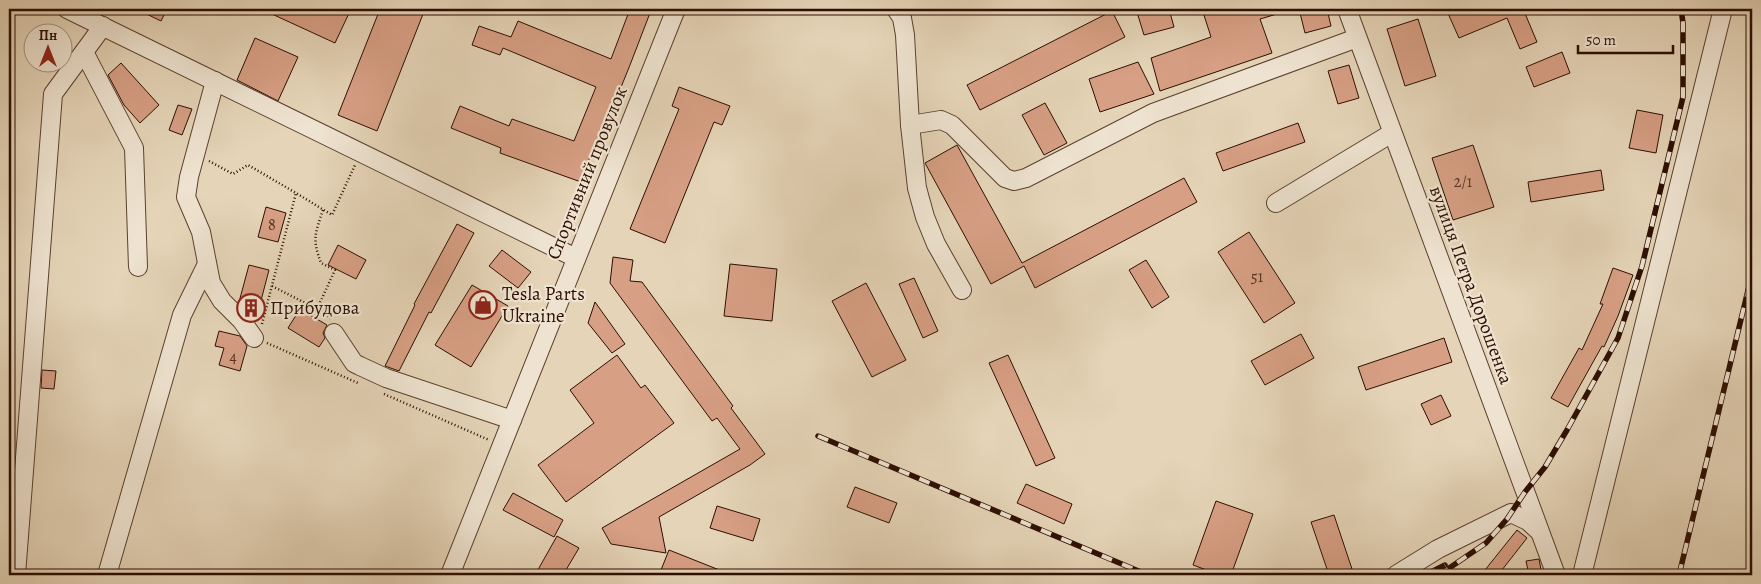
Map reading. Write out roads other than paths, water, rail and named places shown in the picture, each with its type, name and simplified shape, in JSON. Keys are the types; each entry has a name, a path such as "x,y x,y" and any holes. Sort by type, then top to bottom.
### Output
{"street":[{"path":"67,9 576,258"},
{"name":"Спортивний провулок","path":"450,575 676,9"},
{"name":"вулиця Петра Дорошенка","path":"1346,9 1556,575"},
{"path":"1582,575 1723,9"},
{"path":"902,12 910,125 917,188 924,217 936,244 962,290"},
{"path":"16,575 53,94 103,26"},
{"path":"910,125 941,120 952,125 1005,178 1014,181 1020,180 1153,113 1358,38"},
{"path":"84,52 134,148 138,268"},
{"path":"215,81 189,177 186,197 201,232 211,283 222,301 257,334"},
{"path":"1276,203 1392,133"},
{"path":"107,575 182,315 207,264"},
{"path":"334,333 354,363 360,366 386,378 512,420"},
{"path":"1396,575 1410,570 1438,549 1511,513 1528,521 1540,532"}],"railway":[{"path":"1439,575 1486,543 1507,519 1545,467 1618,338 1642,266 1683,97 1683,23 1681,9"},
{"path":"1679,575 1752,274"},
{"path":"818,436 1148,575"},
{"path":"1425,575 1445,565"}],"place":[{"name":"Tesla Parts Ukraine","path":"483,305"},
{"name":"Прибудова","path":"251,308"}]}
